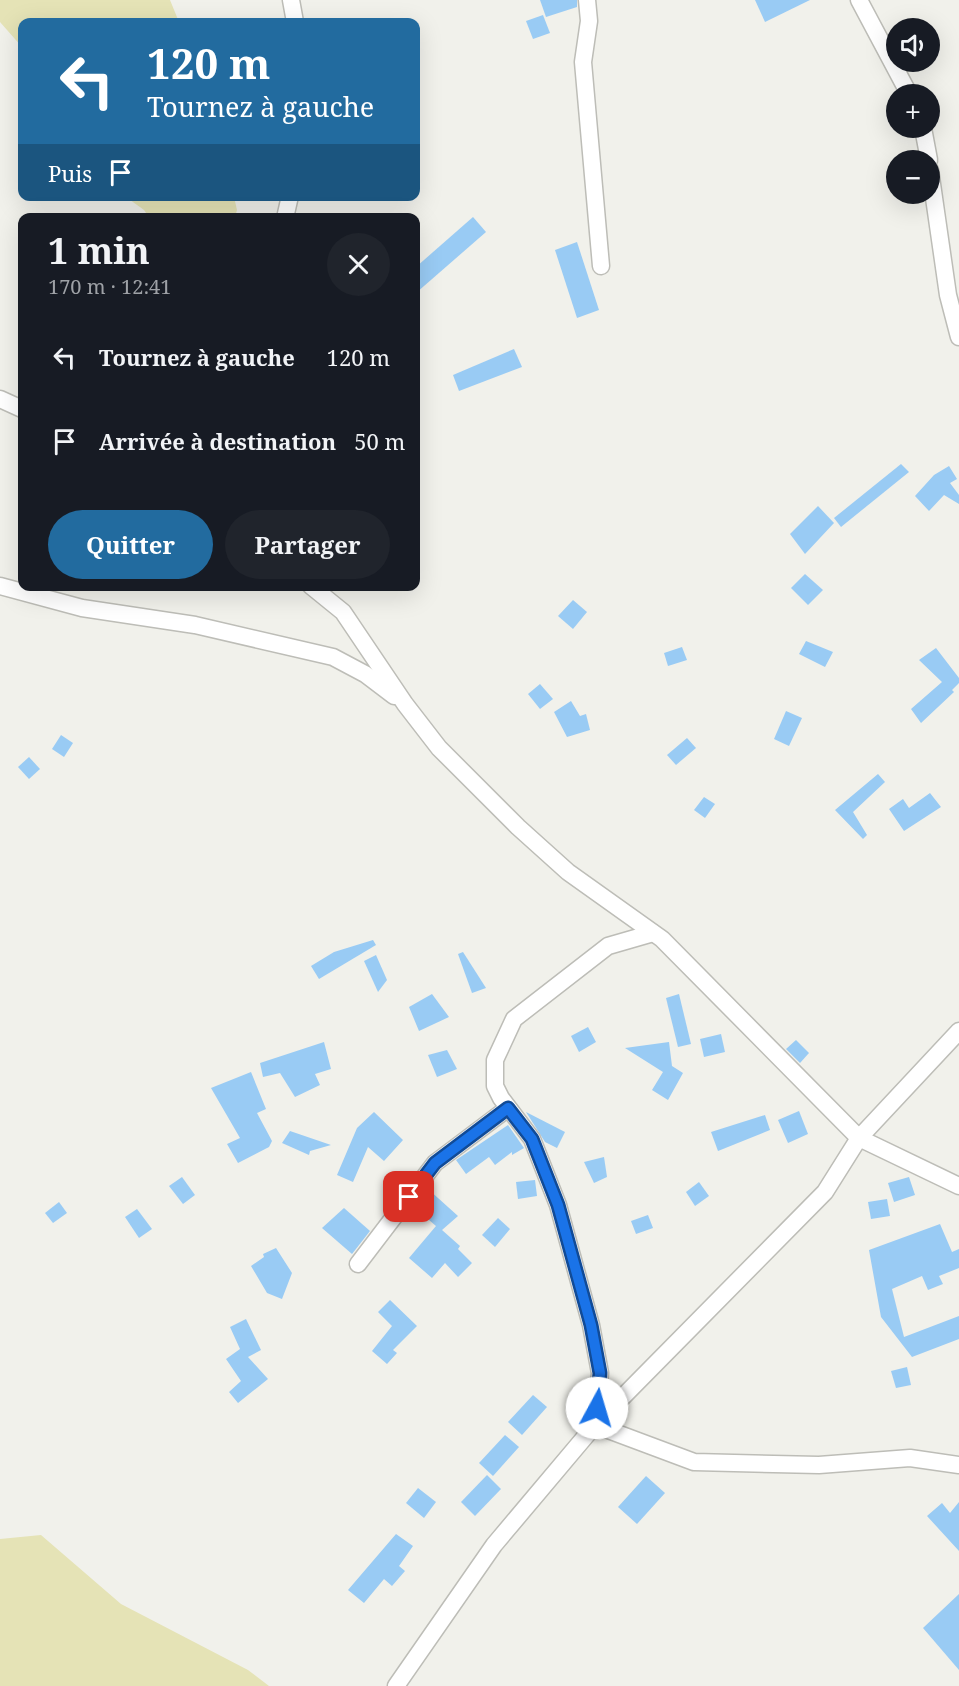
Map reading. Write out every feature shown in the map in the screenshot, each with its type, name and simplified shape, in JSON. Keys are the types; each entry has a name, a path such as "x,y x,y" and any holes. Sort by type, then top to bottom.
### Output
{"street":[{"path":"291,0 294,18"},
{"path":"587,0 590,21 583,62 593,146 601,266"},
{"path":"859,0 904,84"},
{"path":"935,204 948,295 959,337"},
{"path":"0,399 18,407"},
{"path":"0,586 18,591"},
{"path":"19,591 82,608 195,625 333,657 365,674 405,704"},
{"path":"317,591 343,612"},
{"path":"335,591 343,612 405,704 439,748 518,826 568,872 677,952 859,1138 959,1186"},
{"path":"595,1425 600,1373 576,1266 558,1205 532,1139 508,1108 495,1086 495,1060 514,1019 608,946 653,933"},
{"path":"396,1686 494,1545 595,1425 825,1192 859,1138 959,1031"},
{"path":"358,1264 435,1163 508,1108"},
{"path":"595,1425 694,1462 819,1465 910,1458 959,1465"}],"shaded area":[{"path":"0,0 170,0 177,18 18,18 18,42 0,22"},
{"path":"132,201 235,201 237,210 236,213 146,213"},
{"path":"41,1535 121,1604 248,1670 269,1686 0,1686 0,1539"}],"building":[{"path":"540,0 577,0 577,7 546,17"},
{"path":"755,0 810,0 765,22"},
{"path":"543,15 550,33 533,39 526,21"},
{"path":"473,217 486,232 420,290 420,263"},
{"path":"577,242 599,310 577,318 555,250"},
{"path":"514,349 522,367 459,391 453,375"},
{"path":"901,464 909,472 841,527 834,518"},
{"path":"949,466 957,479 950,483 959,495 959,504 944,495 929,511 915,496 934,475"},
{"path":"818,506 834,523 805,554 790,534"},
{"path":"805,574 823,590 808,605 791,588"},
{"path":"573,600 587,612 573,629 558,616"},
{"path":"806,641 833,652 825,667 799,654"},
{"path":"682,647 687,660 668,666 664,653"},
{"path":"936,648 959,678 959,683 952,690 954,692 921,723 911,709 942,682 919,660"},
{"path":"540,684 553,699 540,709 528,694"},
{"path":"571,701 580,716 586,714 590,730 567,737 554,712"},
{"path":"786,711 802,718 789,746 774,739"},
{"path":"61,735 73,743 64,757 52,749"},
{"path":"687,738 696,748 676,765 667,755"},
{"path":"29,757 40,769 29,779 18,767"},
{"path":"878,774 885,782 853,812 867,835 863,839 835,810"},
{"path":"930,793 941,807 904,831 889,809 903,799 909,808"},
{"path":"704,797 715,804 705,818 694,810"},
{"path":"373,940 376,945 319,979 311,966 334,952"},
{"path":"463,952 486,988 472,993 458,954"},
{"path":"376,955 387,980 378,992 364,961"},
{"path":"432,994 449,1017 419,1031 409,1007"},
{"path":"679,994 691,1044 678,1047 666,998"},
{"path":"588,1027 596,1042 579,1052 571,1036"},
{"path":"721,1034 725,1052 704,1057 700,1039"},
{"path":"796,1040 809,1053 800,1063 786,1049"},
{"path":"324,1042 331,1069 315,1074 320,1085 295,1097 280,1073 263,1077 260,1063"},
{"path":"669,1042 672,1066 683,1073 668,1100 652,1090 663,1072 625,1048"},
{"path":"447,1050 457,1069 437,1077 428,1055"},
{"path":"251,1072 266,1109 257,1113 272,1141 269,1147 238,1163 227,1144 240,1138 211,1088"},
{"path":"799,1111 808,1134 788,1143 778,1120"},
{"path":"374,1112 403,1140 384,1161 368,1147 353,1182 337,1175 357,1128"},
{"path":"526,1112 565,1132 557,1148 545,1142"},
{"path":"765,1115 770,1130 718,1151 711,1132"},
{"path":"508,1125 524,1148 512,1155 512,1152 495,1165 489,1157 466,1174 456,1160"},
{"path":"290,1131 331,1145 310,1151 309,1155 282,1143"},
{"path":"604,1157 607,1177 594,1183 584,1162"},
{"path":"182,1177 195,1195 183,1204 169,1186"},
{"path":"909,1177 915,1195 894,1202 888,1183"},
{"path":"535,1180 537,1196 518,1199 516,1182"},
{"path":"699,1182 709,1196 695,1206 686,1192"},
{"path":"428,1189 458,1216 442,1230 460,1246 458,1249 472,1263 458,1277 445,1263 432,1278 409,1258 436,1226 414,1207"},
{"path":"887,1199 890,1216 871,1219 868,1202"},
{"path":"59,1202 67,1213 53,1223 45,1213"},
{"path":"344,1208 370,1231 352,1254 322,1228"},
{"path":"137,1209 152,1229 139,1238 125,1217"},
{"path":"648,1215 653,1228 636,1234 631,1221"},
{"path":"498,1218 510,1229 495,1247 482,1235"},
{"path":"940,1224 952,1252 959,1249 959,1268 939,1276 943,1284 928,1290 922,1276 892,1289 904,1337 959,1316 959,1339 912,1357 881,1317 869,1250"},
{"path":"276,1248 292,1273 282,1299 267,1293 251,1266 264,1257 263,1254"},
{"path":"390,1300 417,1326 393,1350 397,1353 387,1364 372,1351 392,1326 378,1312"},
{"path":"246,1319 261,1350 248,1357 268,1379 238,1403 229,1392 241,1381 226,1359 240,1349 230,1327"},
{"path":"907,1367 911,1385 896,1388 891,1371"},
{"path":"533,1395 547,1407 522,1435 508,1422"},
{"path":"505,1435 519,1447 493,1476 479,1463"},
{"path":"487,1475 501,1489 475,1516 461,1502"},
{"path":"646,1476 665,1493 637,1524 618,1507"},
{"path":"418,1488 436,1502 424,1518 406,1503"},
{"path":"959,1502 959,1551 927,1516 942,1503 950,1513"},
{"path":"396,1534 413,1546 399,1566 405,1571 392,1586 384,1579 364,1603 348,1590"},
{"path":"959,1594 959,1670 923,1628"}],"route":[{"path":"409,1197 435,1163 508,1108 532,1139 548,1185 558,1205 591,1325 600,1373 597,1408"}]}
